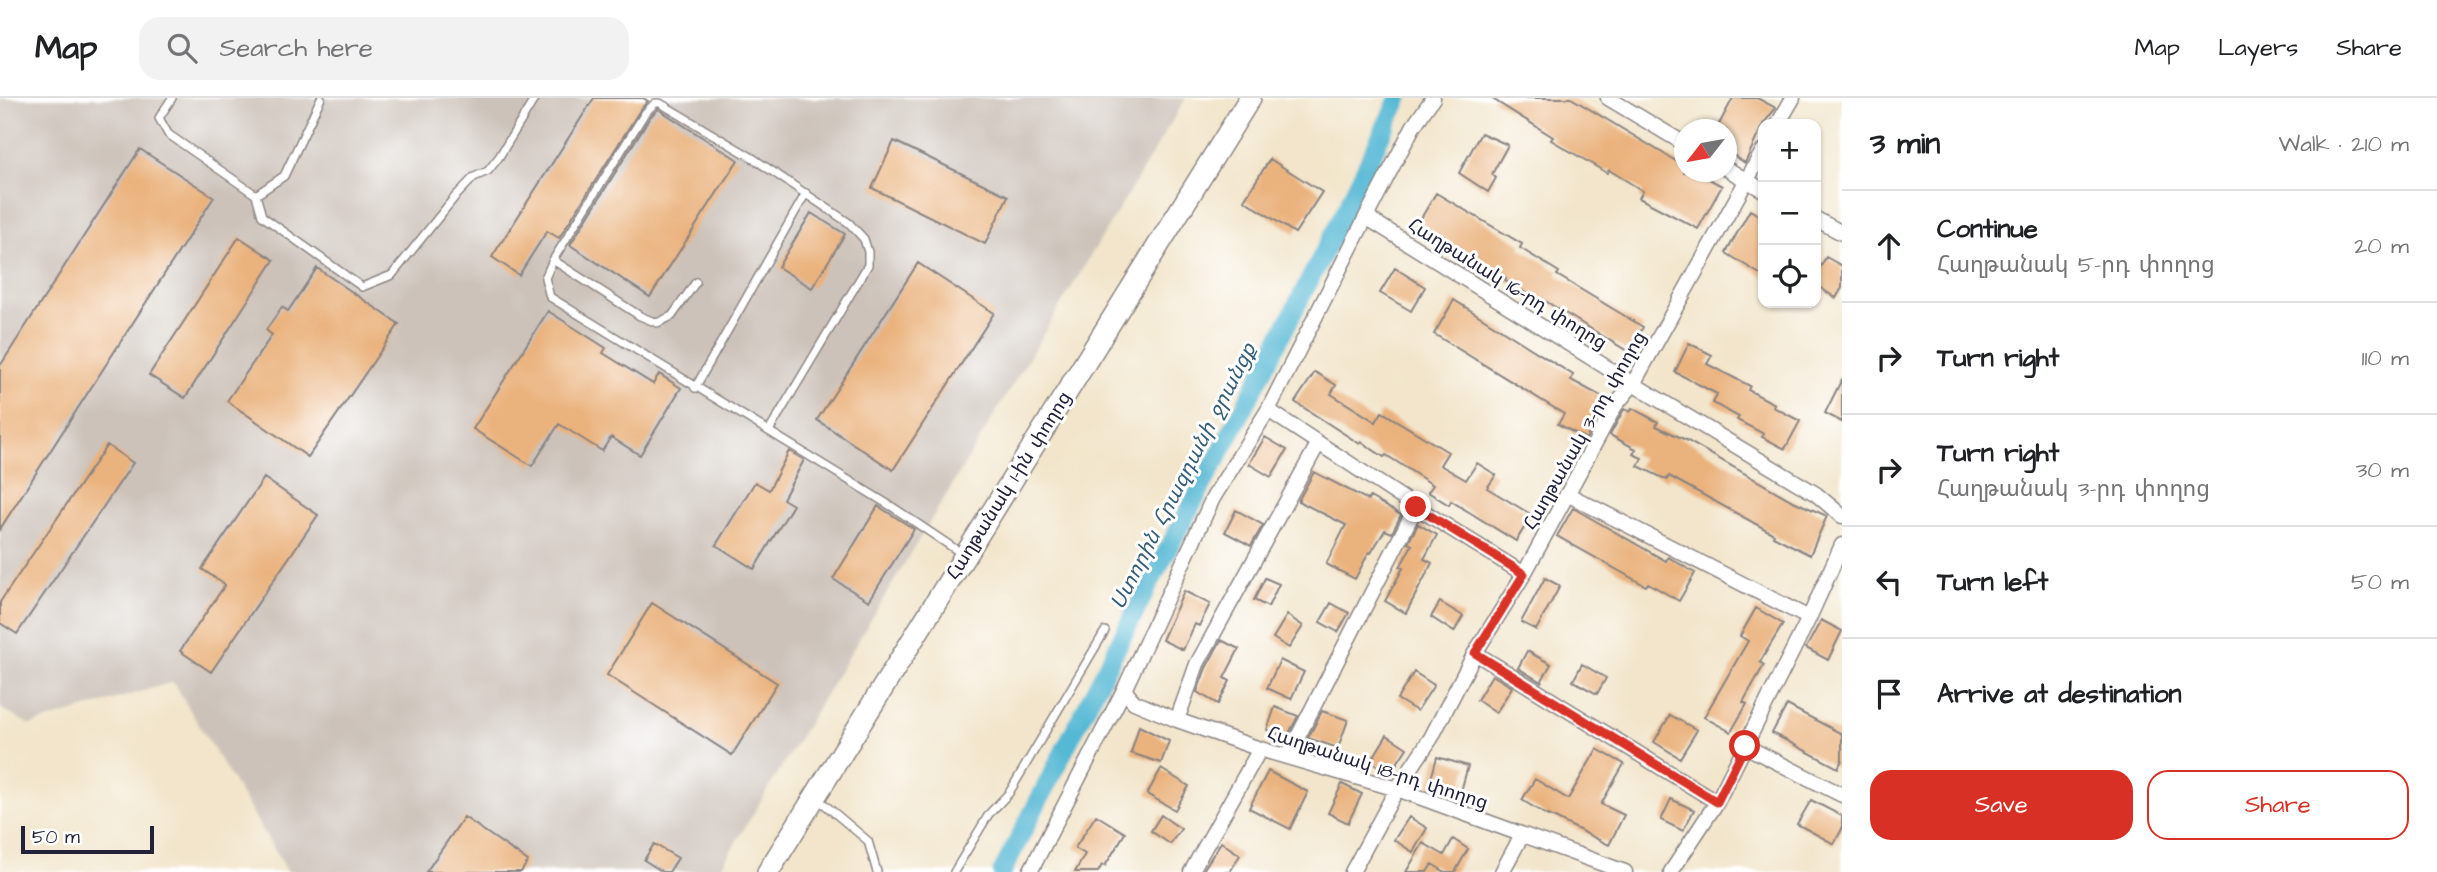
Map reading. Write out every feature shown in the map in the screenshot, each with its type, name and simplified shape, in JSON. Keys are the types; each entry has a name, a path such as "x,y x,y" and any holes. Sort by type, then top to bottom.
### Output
{"main road":[{"name":"Հաղթանակ 1-ին փողոց","path":"768,872 1250,98"}],"street":[{"path":"1030,872 1124,690 1213,498 1268,410 1413,127 1433,98"},
{"path":"1608,98 1674,137"},
{"path":"1781,119 1793,98"},
{"name":"Հաղթանակ 3-րդ փողոց","path":"1352,872 1397,789 1431,738 1475,653 1524,574 1615,406 1633,384 1758,161"},
{"path":"1737,175 1758,187"},
{"name":"Հաղթանակ 16-րդ փողոց","path":"1366,217 1633,384 1816,494 1842,516"},
{"path":"1821,222 1842,233"},
{"path":"1268,410 1524,574"},
{"path":"1177,720 1197,664 1318,444"},
{"path":"1567,494 1809,618"},
{"path":"1288,756 1416,507"},
{"path":"1671,872 1717,802 1809,618 1842,545"},
{"path":"1475,653 1717,802"},
{"name":"Հաղթանակ 18-րդ փողոց","path":"1124,690 1134,702 1177,720 1260,749 1397,789 1625,872"},
{"path":"1745,746 1842,795"},
{"path":"1191,872 1260,749"},
{"path":"1502,872 1522,835"}],"lane":[{"path":"172,98 159,118 168,134 256,195 262,216 362,287 392,275 454,198 474,177 488,171 499,158 535,98"},
{"path":"256,195 284,176 321,98"},
{"path":"769,431 868,265 864,239 849,223 751,157 660,103 655,103 645,113 553,260 545,278 550,297 894,508 964,555"},
{"path":"695,388 806,193"},
{"path":"553,260 640,316 657,323 672,316 696,282"},
{"path":"954,872 989,814 1009,793 1105,631"},
{"path":"814,796 868,841 877,872"}],"shaded area":[{"path":"0,98 1186,98 718,872 288,872 173,682 30,725 0,708"}],"building":[{"path":"594,98 643,98 648,101 559,238 547,231 519,275 492,257"},
{"path":"1491,98 1571,98 1674,160 1674,182 1715,182 1722,186 1698,229 1639,198 1643,191 1551,140 1553,137"},
{"path":"1733,98 1757,98 1776,108 1767,119 1758,119 1758,135 1745,163 1737,158 1737,119 1722,119"},
{"path":"658,109 738,160 650,297 570,245 650,117"},
{"path":"1481,133 1508,145 1492,174 1496,178 1488,192 1459,173"},
{"path":"894,141 1008,196 985,244 872,188"},
{"path":"140,149 214,197 0,529 0,366"},
{"path":"1270,159 1322,192 1295,233 1244,200"},
{"path":"1436,193 1522,244 1520,248 1559,272 1557,275 1643,327 1629,352 1542,299 1540,302 1505,280 1506,278 1417,225"},
{"path":"1750,210 1758,215 1758,273 1726,253"},
{"path":"811,213 845,234 812,288 778,267"},
{"path":"239,237 274,260 185,398 149,375"},
{"path":"1826,257 1842,266 1842,288 1836,298 1821,288 1821,266"},
{"path":"918,263 994,313 893,470 817,420"},
{"path":"317,268 399,324 308,457 227,401 272,335 266,330 282,307 288,311"},
{"path":"1395,268 1425,287 1411,311 1380,293"},
{"path":"1454,300 1573,375 1571,380 1608,400 1586,439 1558,424 1564,414 1434,334"},
{"path":"548,311 606,348 603,353 653,384 659,374 681,388 640,455 611,437 602,451 559,424 532,466 473,429"},
{"path":"1689,343 1712,355 1707,364 1750,386 1748,390 1800,421 1785,449 1762,437 1764,434 1713,403 1717,394 1675,372"},
{"path":"1315,372 1336,385 1331,394 1376,422 1382,412 1448,452 1440,465 1466,480 1477,463 1496,475 1487,488 1532,515 1516,541 1451,501 1449,505 1428,492 1433,485 1386,455 1384,457 1361,442 1360,444 1295,402"},
{"path":"1842,379 1842,422 1825,413"},
{"path":"1632,408 1658,422 1656,426 1686,440 1791,500 1827,516 1810,555 1669,476 1667,480 1638,466 1642,458 1633,454 1636,449 1610,435 1623,411 1625,409 1630,412"},
{"path":"1265,437 1287,450 1271,477 1249,464"},
{"path":"107,445 133,463 17,634 0,623 0,602"},
{"path":"789,451 804,460 783,499 793,505 754,569 716,545 755,482 769,490"},
{"path":"1314,472 1368,500 1370,497 1401,515 1392,533 1385,530 1371,553 1369,552 1355,579 1326,564 1346,525 1298,501"},
{"path":"264,478 318,515 211,672 180,651 225,585 202,569"},
{"path":"878,506 914,529 869,601 833,579"},
{"path":"1573,508 1666,561 1668,557 1695,573 1679,601 1648,583 1646,586 1557,536"},
{"path":"1236,510 1263,525 1251,546 1225,532"},
{"path":"1418,524 1437,535 1424,559 1432,563 1406,613 1385,601 1403,568 1400,567 1412,545 1408,543"},
{"path":"1265,578 1279,584 1268,607 1254,600"},
{"path":"1545,578 1560,586 1536,630 1521,622"},
{"path":"1184,591 1210,604 1199,626 1195,624 1183,650 1162,640"},
{"path":"1440,602 1463,616 1454,632 1431,617"},
{"path":"652,603 777,683 732,755 607,675"},
{"path":"1331,603 1349,613 1338,632 1320,622"},
{"path":"1756,608 1783,624 1760,662 1764,665 1743,702 1747,704 1731,732 1704,717 1748,641 1740,636"},
{"path":"1287,615 1303,626 1289,648 1273,638"},
{"path":"1821,620 1842,631 1828,660 1806,648"},
{"path":"1221,640 1239,649 1224,678 1230,681 1218,704 1197,692"},
{"path":"1527,651 1551,664 1541,682 1518,668"},
{"path":"1280,660 1304,672 1291,699 1267,688"},
{"path":"1582,664 1606,678 1597,694 1573,681"},
{"path":"1414,672 1434,685 1417,711 1397,699"},
{"path":"1492,675 1512,687 1496,713 1477,700"},
{"path":"1787,705 1842,734 1842,760 1838,768 1772,733"},
{"path":"1275,707 1298,716 1287,737 1267,730"},
{"path":"1322,711 1348,720 1338,748 1308,738"},
{"path":"1670,715 1697,730 1680,758 1654,742"},
{"path":"1139,726 1169,741 1161,763 1131,753"},
{"path":"1387,735 1407,748 1390,774 1371,761"},
{"path":"1597,749 1624,764 1601,804 1624,815 1609,845 1548,816 1522,800 1535,779 1568,799"},
{"path":"1437,757 1468,766 1460,795 1429,786"},
{"path":"1161,769 1189,786 1175,810 1147,794"},
{"path":"1268,771 1308,792 1290,829 1249,808"},
{"path":"1342,784 1362,794 1348,823 1328,813"},
{"path":"1671,799 1694,810 1683,831 1661,820"},
{"path":"1811,800 1842,816 1842,829 1834,844 1797,824"},
{"path":"1096,815 1125,833 1105,866 1102,865 1098,872 1075,872 1085,854 1075,848"},
{"path":"1161,815 1181,829 1170,844 1151,831"},
{"path":"464,817 528,861 521,872 426,872"},
{"path":"1409,817 1427,828 1413,852 1394,840"},
{"path":"1453,839 1468,849 1455,872 1445,872 1432,864 1427,872 1406,872 1423,843 1444,855"},
{"path":"1221,842 1240,855 1230,872 1202,872"},
{"path":"654,844 678,858 669,872 663,872 644,860"}],"waterway":[{"name":"Ստորին Հրազդանի ջրանցք","path":"1002,872 1155,573 1242,412 1343,215 1399,98"}],"route":[{"path":"1416,507 1524,574 1475,653 1717,802 1745,746"}]}
